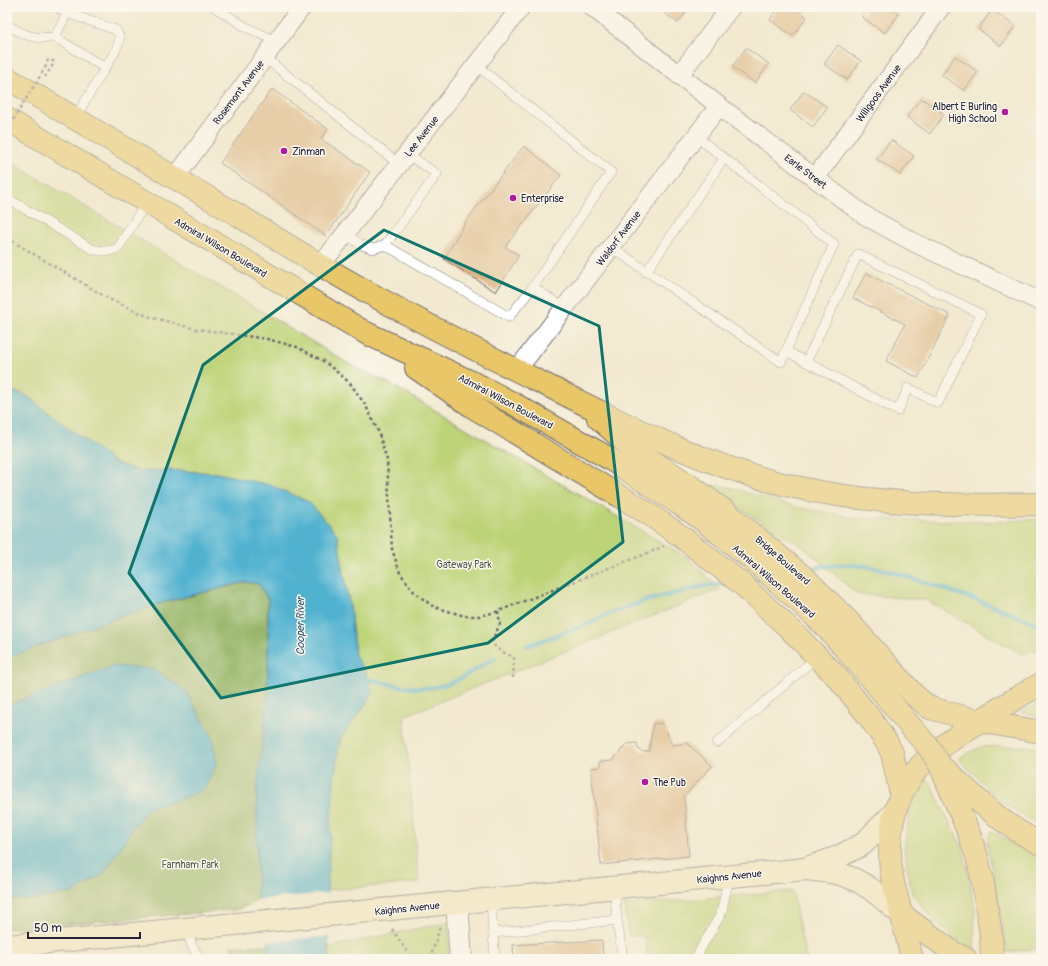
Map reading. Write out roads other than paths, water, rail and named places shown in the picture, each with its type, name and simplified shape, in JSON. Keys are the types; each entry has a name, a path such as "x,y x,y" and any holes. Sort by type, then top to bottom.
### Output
{"highway":[{"path":"7,78 321,265 410,315 577,400 710,461 762,479 846,497 984,505 1041,504"},
{"name":"Admiral Wilson Boulevard","path":"7,119 366,333 484,388 538,417 603,455 684,506 754,561 826,627 930,749 940,765"},
{"path":"366,333 473,407 625,499 682,537 721,567 764,604 838,678 870,718 887,743 895,763 898,804 890,842 890,862 892,878 912,959"},
{"name":"Bridge Boulevard","path":"577,400 632,448 692,488 782,557 848,621 922,703 939,712 979,721"},
{"path":"913,502 983,490 1041,488"},
{"path":"898,804 911,780 929,758 979,721 1041,684"},
{"path":"979,721 1041,732"},
{"path":"940,765 996,816 1041,844"},
{"path":"940,765 970,836 977,857 991,934 992,956"},
{"path":"901,914 954,953 966,959"}],"main road":[{"name":"Kaighns Avenue","path":"806,869 838,857 863,844 898,804"},
{"name":"Kaighns Avenue","path":"7,946 806,869 841,874 852,878 864,884 901,914"}],"street":[{"name":"Rosemont Avenue","path":"175,178 302,7"},
{"name":"Lee Avenue","path":"321,265 521,7"},
{"name":"Earle Street","path":"592,7 719,106 864,215 915,243 1041,302"},
{"path":"679,75 731,7"},
{"name":"Willgoos Avenue","path":"815,178 941,7"},
{"name":"Waldorf Avenue","path":"517,370 719,106"},
{"path":"457,903 461,959"}],"lane":[{"path":"57,7 67,13 116,30 120,38 116,50 75,118"},
{"path":"214,7 246,27 276,41"},
{"path":"55,37 67,13"},
{"path":"7,25 23,34 38,38 55,37 105,68"},
{"path":"264,57 403,159 437,174 385,245 372,249 360,244 346,233"},
{"path":"385,245 509,317 533,287 610,172 476,65"},
{"path":"611,247 781,362 834,244 696,136"},
{"path":"646,272 724,158"},
{"path":"7,198 92,249 100,251 111,251 118,248 146,202"},
{"path":"786,351 806,362 898,411 908,388 938,403 981,314 858,254 806,362"},
{"path":"533,287 564,308"},
{"path":"717,743 817,657"},
{"path":"696,959 721,914 729,876"},
{"path":"614,887 623,959"},
{"path":"491,899 495,959"},
{"path":"493,933 617,920"},
{"path":"187,929 192,946 200,959"}],"water":[{"name":"Cooper River","path":"7,390 24,394 115,463 140,471 167,470 217,473 270,485 309,502 337,534 350,608 355,656 367,675 373,694 340,739 334,781 327,890 329,959 265,959 269,945 263,916 257,899 257,790 268,694 268,599 259,584 247,582 165,602 121,616 7,658"},
{"path":"114,666 154,669 186,691 212,736 217,763 204,789 176,801 149,807 133,828 104,873 73,893 28,900 7,899 7,709 14,703"}],"waterway":[{"path":"805,570 845,565 890,571 970,598 1041,626"},
{"path":"746,580 763,577"},
{"path":"527,646 645,601 704,586 729,583"},
{"path":"364,678 398,686 421,688 433,687 444,685 460,679 495,658"}],"place":[{"name":"Albert E Burling High School","path":"1005,112"},
{"name":"Zinman","path":"284,151"},
{"name":"Enterprise","path":"513,198"},
{"name":"The Pub","path":"645,782"}],"park label":[{"name":"Gateway Park","path":"464,564"},
{"name":"Farnham Park","path":"190,864"}]}
